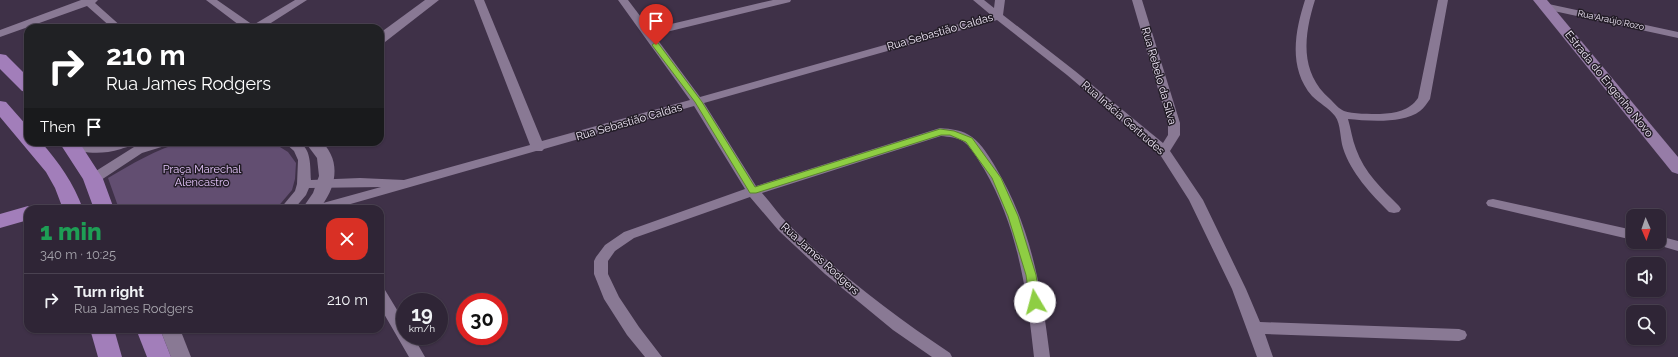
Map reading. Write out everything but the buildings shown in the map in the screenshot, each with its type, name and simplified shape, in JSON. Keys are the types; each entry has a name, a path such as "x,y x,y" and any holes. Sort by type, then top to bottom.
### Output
{"main road":[{"name":"Estrada do Engenho Novo","path":"1542,2 1671,154 1678,168"},
{"path":"0,59 24,83"},
{"path":"0,106 24,134"},
{"path":"34,146 54,169 65,188 71,205"},
{"path":"72,146 93,179 103,205"},
{"path":"0,221 24,214"},
{"path":"103,333 110,357"},
{"path":"150,333 159,357"}],"street":[{"path":"211,0 244,24"},
{"path":"263,24 302,0"},
{"path":"384,35 433,0"},
{"path":"479,0 538,148"},
{"name":"Rua James Rodgers","path":"624,0 698,102 753,191 784,228 830,270 898,326 944,357"},
{"path":"647,33 786,0"},
{"name":"Rua Inácia Gertrudes","path":"978,0 1164,151 1196,200 1238,289 1255,328 1265,357"},
{"path":"998,16 1000,0"},
{"name":"Rua Rebelo da Silva","path":"1137,0 1174,123 1174,135 1164,151"},
{"path":"1310,0 1303,20 1301,42 1302,59 1307,78 1315,92 1340,114 1367,118 1393,116 1415,110 1424,99 1443,0"},
{"path":"2,31 89,1 114,24"},
{"name":"Rua Araújo Rozo","path":"1542,2 1678,35"},
{"name":"Rua Sebastião Caldas","path":"326,205 409,184 538,148 998,16"},
{"path":"1340,114 1349,149 1360,170 1371,186 1394,209"},
{"path":"654,357 633,331 612,299 601,274 601,261 610,248 629,234 753,191 940,132 951,133 969,140 997,178 1013,216 1031,275 1042,357"},
{"path":"78,146 101,150 133,146"},
{"path":"93,179 133,146"},
{"path":"290,205 302,188 304,160 299,149 295,146"},
{"path":"316,146 324,155 328,167 322,205"},
{"path":"302,188 326,183 371,182 409,184"},
{"path":"302,188 321,205"},
{"path":"1493,203 1626,233"},
{"path":"1666,243 1678,246"},
{"path":"384,301 417,357"},
{"path":"1255,328 1459,335"},
{"path":"172,333 181,357"}],"green space":[{"name":"Praça Marechal Alencastro","path":"172,146 278,146 288,152 296,163 295,179 292,190 279,205 118,205 108,178 135,162"}],"route":[{"path":"656,45 698,102 753,191 940,132 951,133 969,140 997,178 1013,216 1031,275 1035,302"}]}
